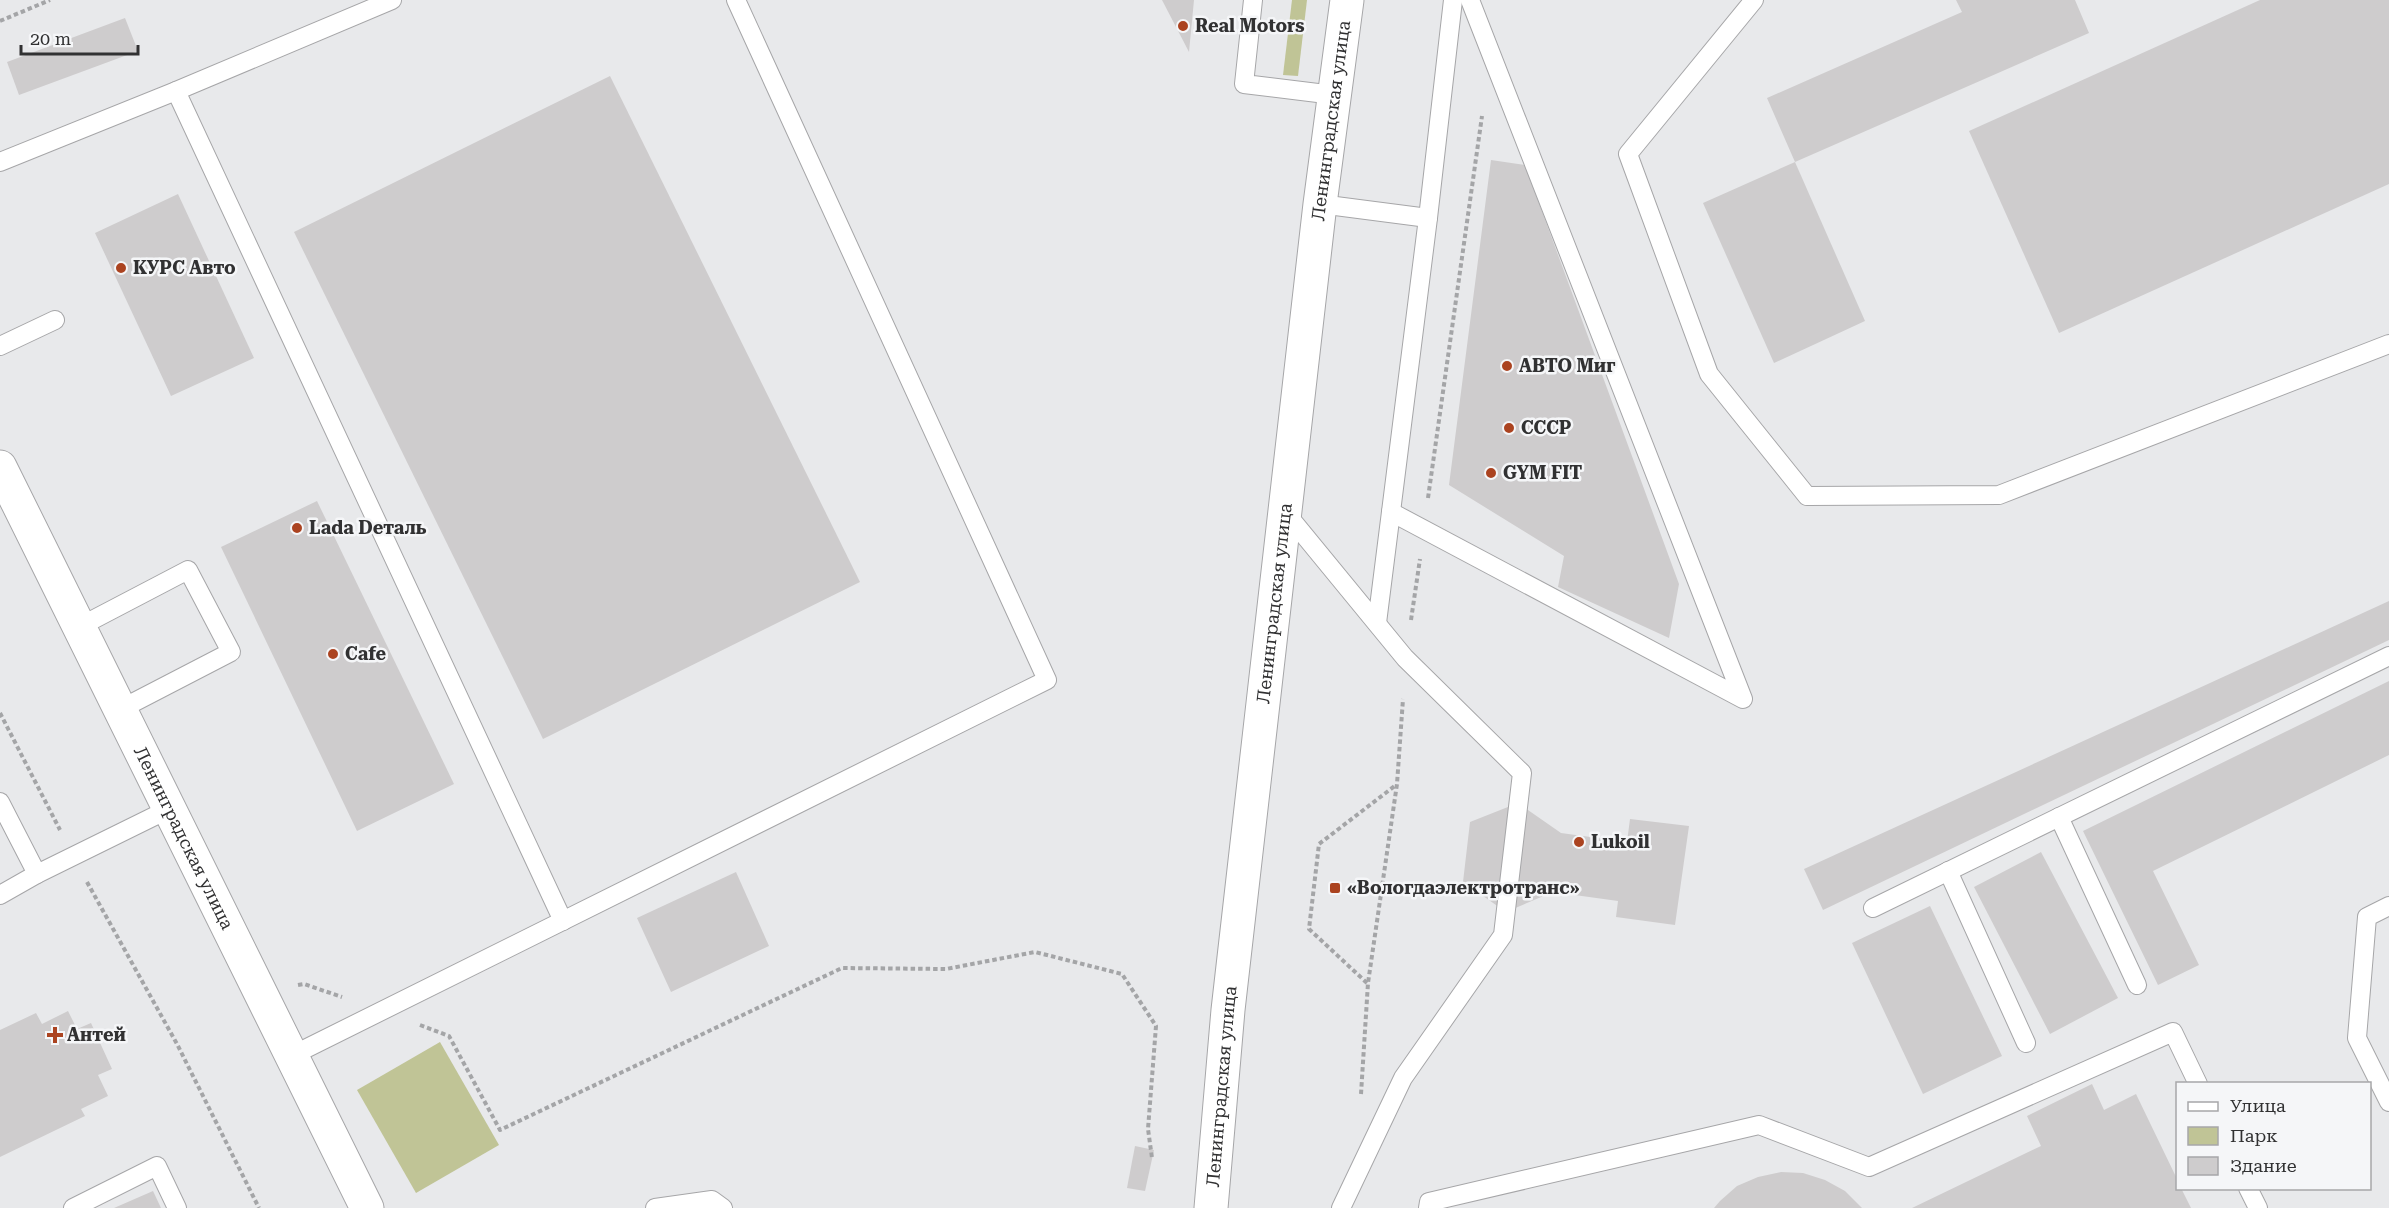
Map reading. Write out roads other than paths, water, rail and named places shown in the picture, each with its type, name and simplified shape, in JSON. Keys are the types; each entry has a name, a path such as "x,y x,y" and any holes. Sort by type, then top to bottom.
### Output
{"main road":[{"name":"Ленинградская улица","path":"1211,1208 1228,1010 1320,204 1347,0"},
{"name":"Ленинградская улица","path":"0,467 367,1208"}],"lane":[{"path":"0,162 392,0"},
{"path":"291,1056 1047,680 736,0"},
{"path":"1252,0 1245,84 1334,95"},
{"path":"1377,623 1453,0"},
{"path":"1391,512 1743,699 1470,0"},
{"path":"1754,0 1629,154 1709,374 1807,496 1999,495 2389,344"},
{"path":"176,91 562,921"},
{"path":"1320,204 1428,218"},
{"path":"0,346 55,320"},
{"path":"1286,513 1405,658 1522,773 1503,935 1403,1078 1341,1208"},
{"path":"79,627 188,570 231,652 119,710"},
{"path":"1873,908 2389,656"},
{"path":"0,802 37,874"},
{"path":"0,895 37,874 169,809"},
{"path":"2059,817 2137,985"},
{"path":"1948,871 2026,1043"},
{"path":"2389,906 2367,917 2357,1038 2389,1102"},
{"path":"1428,1208 1429,1202 1759,1125 1869,1167 2173,1032 2198,1082"},
{"path":"73,1208 157,1166 177,1208"},
{"path":"2249,1190 2258,1208"},
{"path":"655,1208 712,1200 723,1208"}],"place":[{"name":"Real Motors","path":"1183,26"},
{"name":"КУРС Авто","path":"121,268"},
{"name":"АВТО Миг","path":"1507,366"},
{"name":"СССР","path":"1509,428"},
{"name":"GYM FIT","path":"1491,473"},
{"name":"Lada Dеталь","path":"297,528"},
{"name":"Cafe","path":"333,654"},
{"name":"Lukoil","path":"1579,842"},
{"name":"«Вологдаэлектротранс»","path":"1335,888"},
{"name":"Антей","path":"55,1035"}]}
